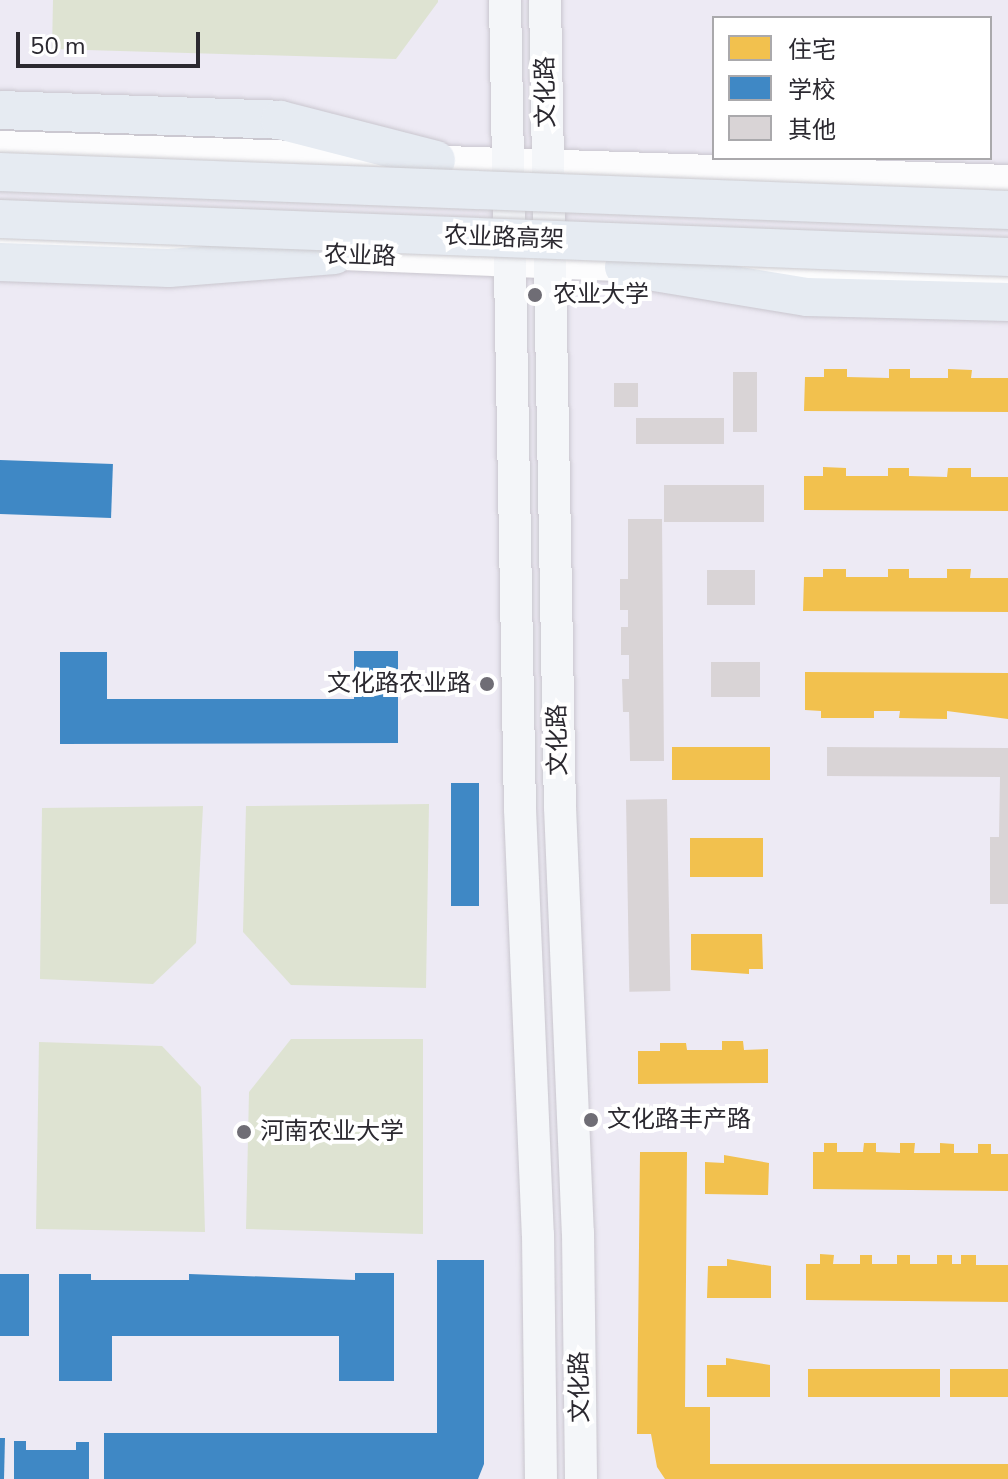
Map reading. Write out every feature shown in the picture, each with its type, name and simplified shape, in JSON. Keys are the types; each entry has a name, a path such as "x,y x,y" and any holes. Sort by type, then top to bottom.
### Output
{"highway":[{"path":"0,110 280,120 436,160"},
{"name":"农业路高架","path":"0,172 1008,210"},
{"name":"农业路高架","path":"0,219 1008,257"},
{"path":"0,262 169,268 334,255"},
{"path":"624,267 807,297 1008,302"}],"main road":[{"name":"文化路","path":"505,0 520,809 538,1235 541,1479"},
{"name":"文化路","path":"545,0 560,807 578,1233 581,1479"}],"street":[{"path":"0,145 1008,179"},
{"name":"农业路","path":"0,242 1008,283"}],"green space":[{"path":"53,0 438,2 396,59 52,49"},
{"path":"429,804 426,988 291,985 243,932 246,806"},
{"path":"203,806 196,943 153,984 40,979 42,808"},
{"path":"291,1039 423,1039 423,1234 246,1229 249,1092"},
{"path":"39,1042 162,1046 201,1087 205,1232 36,1229"}],"building: 住宅":[{"path":"824,369 847,369 847,377 889,378 889,369 910,369 910,378 948,378 948,369 972,370 971,378 1008,378 1008,412 804,411 805,377 824,377"},
{"path":"823,467 846,468 846,476 888,476 888,468 909,468 909,476 947,477 948,468 971,468 971,477 1008,477 1008,511 804,510 804,476 823,476"},
{"path":"823,569 846,569 846,577 888,577 888,569 909,569 909,578 947,578 947,569 971,569 970,578 1008,578 1008,612 803,611 804,577 823,577"},
{"path":"805,672 1008,673 1008,719 947,711 947,719 899,718 900,711 874,711 874,718 821,718 821,711 805,710"},
{"path":"672,747 770,747 770,780 672,780"},
{"path":"690,838 763,838 763,877 690,877"},
{"path":"691,934 762,934 763,969 749,969 749,974 691,970"},
{"path":"722,1041 743,1041 744,1050 768,1049 768,1083 638,1084 638,1051 660,1051 660,1043 686,1043 687,1050 722,1050"},
{"path":"824,1143 837,1143 837,1152 863,1152 864,1143 876,1143 876,1152 900,1153 900,1143 915,1143 914,1153 940,1153 940,1143 954,1144 954,1153 978,1153 978,1144 991,1144 991,1154 1008,1154 1008,1191 813,1189 813,1152 824,1152"},
{"path":"640,1152 687,1152 685,1407 710,1407 710,1464 1008,1464 1008,1479 665,1479 657,1467 651,1434 637,1434"},
{"path":"724,1155 769,1163 768,1195 705,1194 705,1162 724,1163"},
{"path":"820,1254 834,1255 833,1264 860,1264 860,1255 872,1255 872,1264 897,1264 897,1255 910,1255 910,1264 937,1264 937,1255 952,1255 952,1264 961,1264 961,1255 976,1255 976,1265 1008,1265 1008,1302 806,1300 806,1264 820,1264"},
{"path":"727,1259 771,1266 771,1298 707,1298 708,1266 727,1266"},
{"path":"726,1358 770,1365 770,1397 707,1397 707,1365 726,1365"},
{"path":"808,1369 940,1369 940,1397 808,1397"},
{"path":"950,1369 1008,1369 1008,1397 950,1397"}],"building: 学校":[{"path":"0,460 113,464 111,518 0,514"},
{"path":"354,651 398,651 398,743 60,744 60,652 107,652 107,699 354,699"},
{"path":"451,783 479,783 479,906 451,906"},
{"path":"437,1260 484,1260 484,1464 478,1479 104,1479 104,1433 437,1433"},
{"path":"355,1273 394,1273 394,1381 339,1381 339,1336 112,1336 112,1381 59,1381 59,1274 91,1274 91,1280 189,1280 189,1274 355,1280"},
{"path":"0,1274 29,1274 29,1336 0,1336"},
{"path":"0,1438 5,1438 4,1479 0,1479"},
{"path":"14,1441 26,1441 26,1450 76,1450 76,1442 89,1442 89,1479 14,1479"}],"building: 其他":[{"path":"733,372 757,372 757,432 733,432"},
{"path":"614,383 638,383 638,407 614,407"},
{"path":"636,418 724,418 724,444 636,444"},
{"path":"664,485 764,485 764,522 664,522"},
{"path":"628,519 662,519 664,761 630,761 629,712 623,712 622,679 629,679 629,655 621,655 621,627 628,627 628,610 620,610 620,579 628,579"},
{"path":"707,570 755,570 755,605 707,605"},
{"path":"711,662 760,662 760,697 711,697"},
{"path":"827,747 1008,748 1008,904 990,904 990,837 999,837 1000,777 827,776"},
{"path":"667,799 670,991 629,992 626,800"}],"place":[{"name":"农业大学","path":"535,295"},
{"name":"文化路农业路","path":"487,684"},
{"name":"文化路丰产路","path":"591,1120"},
{"name":"河南农业大学","path":"244,1132"}]}
